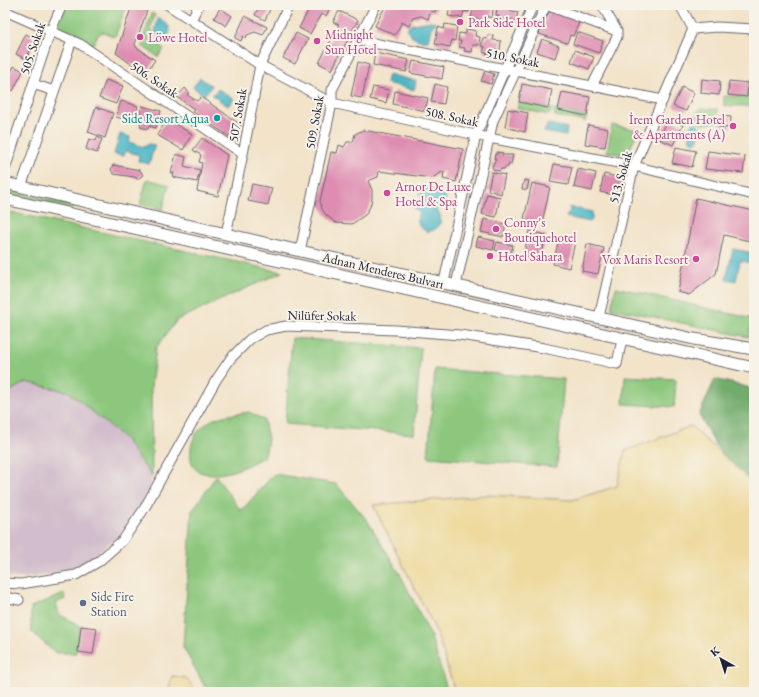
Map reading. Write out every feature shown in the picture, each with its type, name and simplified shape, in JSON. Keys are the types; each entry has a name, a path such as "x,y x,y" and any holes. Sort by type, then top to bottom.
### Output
{"main road":[{"name":"Adnan Menderes Bulvarı","path":"5,183 694,339 754,349"},
{"name":"Adnan Menderes Bulvarı","path":"5,199 754,368"}],"street":[{"name":"505. Sokak","path":"5,169 51,30 62,5"},
{"name":"508. Sokak","path":"168,5 260,65 332,103 488,138 634,166 754,195"},
{"path":"191,20 199,5"},
{"name":"507. Sokak","path":"226,234 260,65 289,5"},
{"name":"509. Sokak","path":"300,251 332,103 332,90 376,5"},
{"path":"444,282 476,135 534,5"},
{"path":"456,285 493,121 546,5 617,31"},
{"path":"592,86 617,37 617,31 602,5"},
{"path":"680,5 693,29 717,27 754,30"},
{"name":"506. Sokak","path":"5,11 72,40 243,154"},
{"name":"513. Sokak","path":"599,317 634,166 693,29"},
{"path":"21,187 72,40"},
{"name":"510. Sokak","path":"358,40 663,100"},
{"path":"33,84 54,91"},
{"name":"Nilüfer Sokak","path":"5,583 20,584 76,575 98,562 123,540 144,509 216,380 231,358 250,339 266,330 286,326 396,330 460,335 544,348 617,364 622,339"},
{"path":"5,597 19,600"}],"shaded area":[{"path":"26,382 69,392 124,438 152,477 148,491 138,510 122,533 89,560 69,570 48,575 21,578 5,577 5,394"}],"green space":[{"path":"67,5 127,5 115,37 103,32 98,35 92,45 56,28"},
{"path":"152,13 155,15 151,27 154,38 141,43"},
{"path":"155,41 164,49 158,57 142,46"},
{"path":"754,68 754,106 724,106 724,96 747,97 749,81 753,81"},
{"path":"519,102 552,109 549,115 517,108"},
{"path":"554,109 587,116 585,122 580,119 577,120 555,116"},
{"path":"702,109 718,109 716,122 703,124 696,120 698,111"},
{"path":"612,125 638,130 631,147 620,154 607,152"},
{"path":"147,179 169,185 163,210 140,204"},
{"path":"5,189 74,205 73,209 5,194"},
{"path":"5,211 282,272 177,320 156,348 151,386 152,477 124,438 69,392 26,382 5,394"},
{"path":"616,287 753,319 748,337 611,308"},
{"path":"292,338 421,348 414,434 285,424"},
{"path":"435,369 564,379 557,467 428,457"},
{"path":"625,376 676,379 674,407 623,404"},
{"path":"715,379 747,387 754,391 754,489 749,486 716,446 699,415"},
{"path":"249,412 264,420 268,439 265,456 243,467 228,472 211,474 198,471 191,462 190,456 192,444 198,431 210,421 219,417"},
{"path":"274,474 336,484 367,520 400,574 430,634 448,692 208,692 183,647 192,511 216,476 241,511"},
{"path":"64,594 65,599 56,603 59,614 80,626 76,653 55,653 31,631 31,607"}],"sand":[{"path":"691,426 754,484 754,692 455,692 437,633 373,505 487,495 572,500 617,486 625,451"},
{"path":"172,676 186,678 197,692 168,692"}],"water":[{"path":"158,18 169,26 170,32 163,43 155,32"},
{"path":"431,21 436,22 431,28 428,41 422,41 412,37 407,28 412,24"},
{"path":"388,74 416,81 414,90 386,83"},
{"path":"200,78 212,86 204,95 193,87"},
{"path":"218,89 234,99 228,106 212,95"},
{"path":"693,123 698,124 700,129 699,137 695,143 690,140 688,128"},
{"path":"548,124 567,128 566,136 544,132"},
{"path":"120,134 130,137 129,142 144,147 149,144 155,145 149,164 138,161 139,155 126,151 124,156 114,154"},
{"path":"426,187 431,191 440,189 445,194 446,199 442,205 437,206 436,210 440,215 438,227 427,232 419,226 417,219 420,214 415,209 415,204 419,201 425,200 427,204 432,202 430,198 426,199 419,195 420,189"},
{"path":"569,207 592,212 592,220 590,222 566,217 570,211"},
{"path":"733,249 754,253 752,263 740,261 736,281 726,279"}],"building":[{"path":"132,5 143,5 148,8 135,44 136,47 155,60 145,74 116,53"},
{"path":"260,5 272,5 265,20 255,15"},
{"path":"311,5 331,6 326,16 321,14 310,34 299,28"},
{"path":"386,5 438,5 435,12 431,11 428,19 421,16 413,18 409,26 402,22 395,35 375,26"},
{"path":"450,5 471,5 469,12 464,11 462,18 448,16"},
{"path":"474,5 491,5 491,8 493,9 492,18 486,16 485,21 471,18"},
{"path":"503,5 512,7 511,11 518,12 516,21 509,19 508,26 498,21 499,16 496,15 497,8 503,9"},
{"path":"220,8 232,16 226,26 214,18"},
{"path":"550,10 580,20 573,36 570,35 567,43 539,34"},
{"path":"339,11 358,20 342,51 329,44 339,25 333,22"},
{"path":"245,16 267,27 263,35 255,32 247,35 246,38 243,36 241,41 235,38"},
{"path":"445,24 457,26 455,41 452,40 450,47 435,44 438,27 444,29"},
{"path":"466,29 476,31 475,36 480,37 479,45 473,45 472,52 464,51 465,48 459,47 461,41 458,41 459,33 466,34"},
{"path":"577,32 603,41 599,53 573,44"},
{"path":"296,33 308,39 295,64 283,58"},
{"path":"26,34 36,39 26,59 16,54"},
{"path":"488,35 494,36 493,40 501,41 500,50 497,49 495,56 483,52 485,47 481,46 483,38 487,39"},
{"path":"542,39 559,46 555,58 537,52"},
{"path":"326,49 339,55 332,70 319,63"},
{"path":"575,50 594,57 589,69 571,62"},
{"path":"375,53 409,60 406,72 373,65"},
{"path":"413,61 444,67 442,79 410,73"},
{"path":"358,62 369,65 362,98 351,96"},
{"path":"14,66 23,71 13,91 5,87 5,84"},
{"path":"485,71 494,74 491,84 481,81"},
{"path":"702,79 720,81 719,95 701,93"},
{"path":"106,80 123,86 116,104 99,98"},
{"path":"729,81 748,83 747,97 728,95"},
{"path":"435,84 447,87 444,104 431,102"},
{"path":"522,84 552,90 548,108 519,102"},
{"path":"373,87 389,90 386,103 370,99"},
{"path":"682,87 694,93 686,111 673,106"},
{"name":"Side Resort Aqua","path":"185,88 189,93 187,95 197,101 201,97 241,125 231,138 192,111 194,109 177,97"},
{"path":"395,91 428,98 425,111 393,104"},
{"path":"562,92 590,97 587,116 558,110"},
{"path":"121,101 138,106 134,122 116,117"},
{"path":"142,106 161,111 156,128 149,126 148,129 140,127 141,122 138,120"},
{"path":"96,107 113,113 105,138 88,132"},
{"path":"508,109 528,113 525,132 505,127"},
{"path":"721,116 731,117 730,128 719,127"},
{"path":"167,119 192,134 183,150 157,135"},
{"path":"668,119 683,125 673,145 659,139"},
{"path":"588,125 608,129 605,147 585,144"},
{"name":"Arnor De Luxe Hotel & Spa","path":"363,130 463,149 456,182 443,179 444,171 432,178 379,171 378,177 368,181 372,190 372,199 370,207 365,215 352,224 336,223 326,215 322,209 320,201 331,152 337,153 339,145 344,147 347,142 353,142 355,134"},
{"path":"97,137 102,139 97,153 86,149 89,139 96,141"},
{"path":"202,138 227,155 218,196 197,191 202,163 199,162 201,155 193,150"},
{"path":"676,147 696,151 692,167 672,163"},
{"path":"708,151 745,156 743,173 705,169"},
{"path":"497,152 503,153 502,155 513,155 511,164 509,163 508,167 501,169 500,171 494,170 492,167 496,159 494,159 495,154 497,154"},
{"path":"176,154 186,157 184,166 200,170 197,182 173,177 174,173 171,173"},
{"path":"554,164 572,167 568,185 550,182"},
{"path":"113,165 140,170 143,175 138,179 114,174 111,170"},
{"path":"578,169 596,173 592,191 574,187"},
{"path":"492,172 505,175 501,194 488,190"},
{"path":"604,174 622,178 618,196 600,192"},
{"path":"524,180 529,181 527,190 522,189"},
{"path":"532,183 550,187 542,223 524,219"},
{"path":"252,184 272,188 268,205 248,201"},
{"path":"487,194 500,197 496,217 482,214"},
{"path":"696,198 754,211 754,242 724,235 716,274 689,295 678,292"},
{"path":"484,219 506,224 503,237 481,232"},
{"path":"529,231 546,235 540,262 523,258"},
{"path":"478,237 495,241 493,250 476,246"},
{"path":"559,238 575,242 569,268 553,264"},
{"path":"497,242 513,245 511,254 495,250"},
{"path":"587,244 604,248 598,274 582,271"},
{"path":"81,626 97,628 93,654 78,652"}],"place":[{"name":"Park Side Hotel","path":"460,22"},
{"name":"Löwe Hotel","path":"140,37"},
{"name":"Midnight Sun Hotel","path":"317,41"},
{"name":"Side Resort Aqua","path":"217,118"},
{"name":"İrem Garden Hotel & Apartments (A)","path":"733,126"},
{"name":"Arnor De Luxe Hotel & Spa","path":"387,193"},
{"name":"Conny's Boutiquehotel","path":"496,229"},
{"name":"Hotel Sahara","path":"490,256"},
{"name":"Vox Maris Resort","path":"696,259"},
{"name":"Side Fire Station","path":"83,603"}]}
